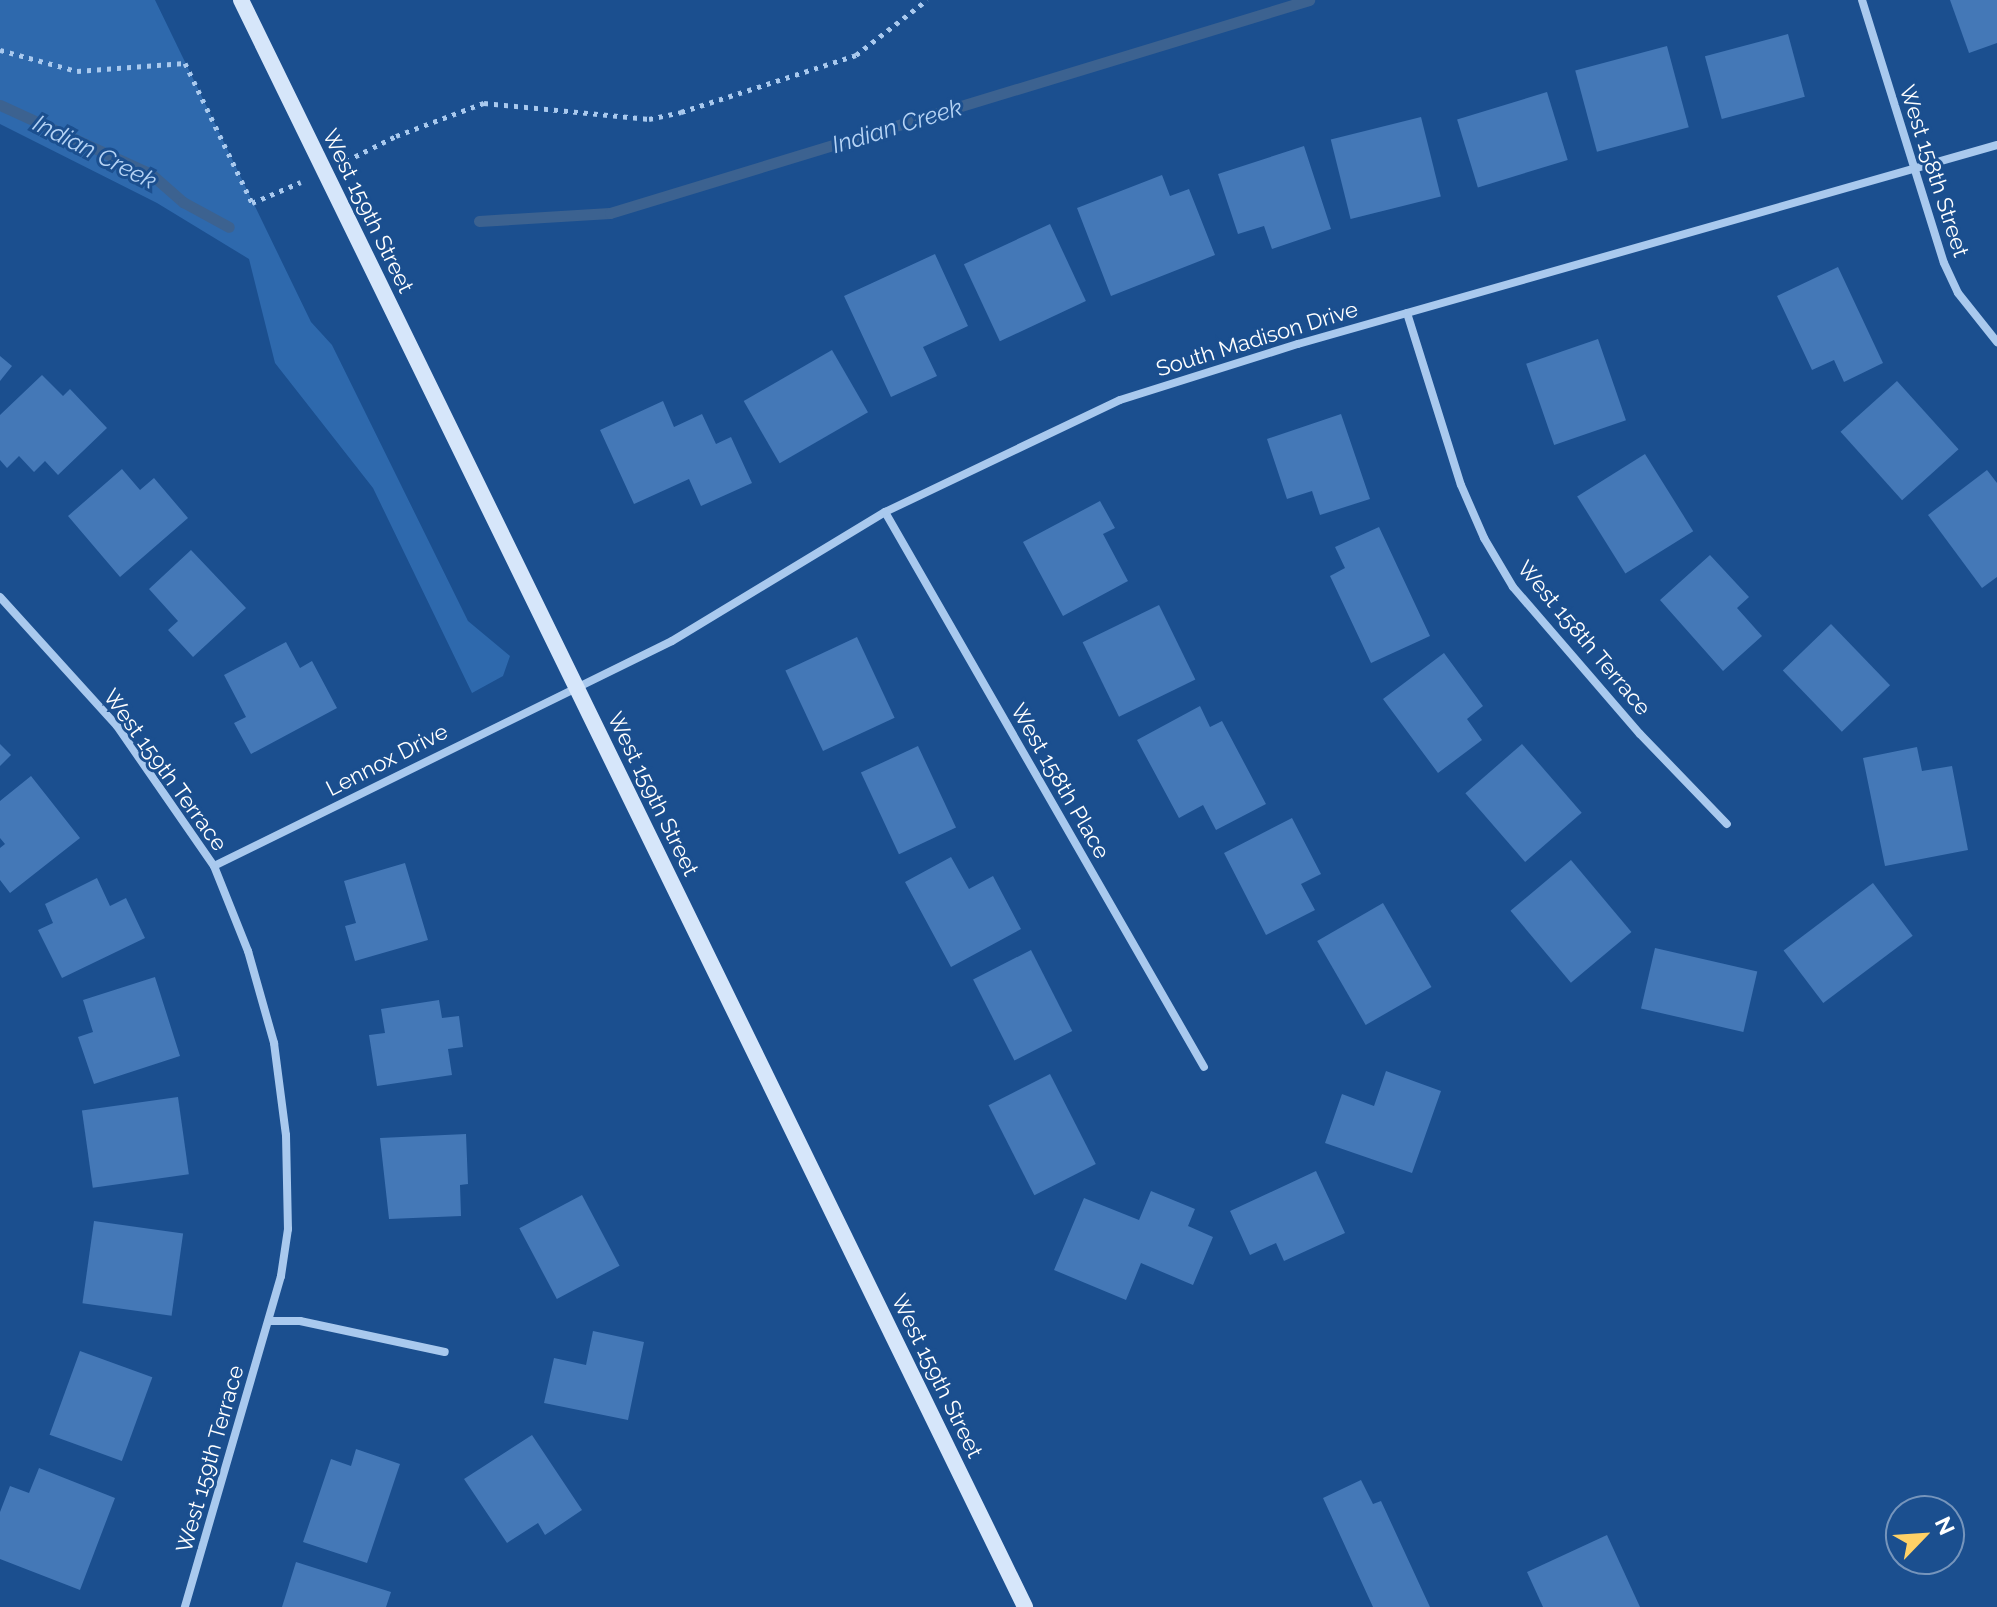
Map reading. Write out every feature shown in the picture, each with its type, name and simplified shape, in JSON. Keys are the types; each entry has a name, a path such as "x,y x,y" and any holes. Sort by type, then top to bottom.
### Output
{"main road":[{"name":"West 159th Street","path":"241,0 1025,1607"}],"street":[{"name":"West 158th Street","path":"1862,0 1912,170 1958,293 1997,342"},
{"name":"South Madison Drive","path":"575,686 753,596 885,512 1120,400 1407,313 1997,145"},
{"name":"West 158th Terrace","path":"1407,313 1461,485 1484,538 1513,587 1640,734 1727,824"},
{"name":"West 158th Place","path":"885,512 1204,1067"},
{"name":"West 159th Terrace","path":"0,597 117,726 214,866 248,951 274,1043 286,1135 288,1229 270,1321 185,1607"},
{"name":"Lennox Drive","path":"214,866 575,686"},
{"path":"270,1321 300,1321 445,1352"}],"path":[{"path":"361,154 484,103 649,119 681,112 856,55 927,0"},
{"path":"0,50 77,71 185,63 252,203 292,185"}],"shaded area":[{"path":"0,0 155,0 311,322 332,345 468,621 510,656 503,676 472,693 373,488 275,363 249,259 157,203 0,124"}],"building":[{"path":"1950,0 1997,0 1997,43 1969,53"},
{"path":"1788,34 1805,97 1722,119 1705,56"},
{"path":"1667,46 1689,127 1597,152 1575,71"},
{"path":"1547,92 1568,160 1478,187 1457,119"},
{"path":"1421,117 1441,197 1351,219 1331,139"},
{"path":"1304,146 1331,229 1272,249 1264,226 1238,234 1218,174"},
{"path":"1162,175 1170,196 1189,189 1215,255 1111,296 1077,208"},
{"path":"1050,224 1086,301 1000,341 964,264"},
{"path":"935,254 968,326 923,347 937,376 891,397 844,296"},
{"path":"1838,267 1883,363 1844,382 1834,360 1812,370 1777,296"},
{"path":"1598,339 1626,420 1554,445 1526,364"},
{"path":"832,350 868,412 780,463 744,401"},
{"path":"0,356 12,366 0,381"},
{"path":"42,375 63,396 70,389 107,428 58,475 45,461 34,472 19,456 7,468 0,460 0,415"},
{"path":"1897,381 1959,449 1902,500 1841,432"},
{"path":"663,401 674,427 702,414 716,444 731,437 752,483 701,506 689,479 634,504 600,430"},
{"path":"1341,414 1370,499 1320,515 1312,491 1287,499 1267,439"},
{"path":"1645,454 1693,531 1625,574 1577,496"},
{"path":"122,469 140,490 154,478 188,518 120,577 68,516"},
{"path":"1987,470 1997,483 1997,577 1982,588 1928,515"},
{"path":"1100,501 1115,528 1103,534 1128,581 1063,616 1023,542"},
{"path":"1379,527 1430,636 1371,663 1330,576 1345,568 1335,547"},
{"path":"191,550 246,608 193,657 168,630 178,621 149,589"},
{"path":"1710,555 1749,597 1737,608 1762,636 1723,671 1660,600"},
{"path":"1159,605 1195,680 1119,717 1083,642"},
{"path":"1831,624 1890,685 1842,732 1783,671"},
{"path":"857,637 895,718 823,751 785,670"},
{"path":"286,642 300,668 312,661 337,708 251,754 234,723 246,717 224,675"},
{"path":"1444,653 1483,706 1467,719 1482,740 1438,773 1383,699"},
{"path":"1200,706 1210,727 1222,721 1266,804 1216,830 1203,805 1179,818 1137,740"},
{"path":"0,744 11,755 0,766"},
{"path":"1522,744 1582,813 1525,862 1465,793"},
{"path":"918,746 956,828 899,854 861,773"},
{"path":"1917,747 1922,771 1952,766 1968,850 1885,866 1863,758"},
{"path":"31,776 80,838 10,893 0,880 0,848 5,844 0,838 0,801"},
{"path":"1292,818 1321,874 1301,884 1315,910 1266,935 1224,853"},
{"path":"951,857 969,889 993,876 1021,929 951,967 905,882"},
{"path":"1571,860 1631,932 1571,983 1510,911"},
{"path":"405,863 428,940 355,961 345,926 356,923 344,881"},
{"path":"97,878 110,906 126,898 145,938 62,978 38,930 53,923 45,904"},
{"path":"1873,883 1913,936 1823,1003 1784,950"},
{"path":"1383,903 1432,987 1366,1025 1317,941"},
{"path":"1655,948 1757,972 1743,1032 1641,1008"},
{"path":"1031,950 1072,1031 1014,1061 973,980"},
{"path":"155,977 180,1056 94,1084 78,1037 93,1032 83,1000"},
{"path":"439,1000 442,1018 459,1016 463,1047 448,1049 452,1075 377,1086 369,1035 385,1033 381,1009"},
{"path":"1386,1071 1441,1091 1412,1173 1325,1143 1342,1094 1374,1106"},
{"path":"1050,1074 1096,1164 1034,1195 989,1105"},
{"path":"178,1097 189,1174 93,1188 82,1110"},
{"path":"466,1134 468,1184 460,1185 461,1216 389,1219 380,1138"},
{"path":"1316,1171 1345,1233 1284,1261 1276,1243 1250,1255 1230,1211"},
{"path":"1151,1191 1195,1209 1188,1226 1213,1237 1193,1285 1141,1263 1126,1300 1054,1270 1084,1198 1139,1220"},
{"path":"582,1195 620,1266 557,1299 519,1228"},
{"path":"94,1221 183,1234 172,1316 82,1303"},
{"path":"593,1331 644,1342 628,1420 544,1403 554,1358 586,1365"},
{"path":"80,1351 152,1377 122,1461 50,1435"},
{"path":"532,1435 582,1510 545,1535 538,1523 507,1543 464,1479"},
{"path":"356,1449 400,1464 367,1563 303,1542 331,1459 351,1466"},
{"path":"39,1468 115,1498 80,1590 0,1559 0,1512 10,1486 29,1493"},
{"path":"1361,1480 1373,1504 1381,1501 1430,1607 1373,1607 1323,1498"},
{"path":"1607,1535 1640,1607 1543,1607 1527,1572"},
{"path":"296,1562 391,1592 386,1607 282,1607"}],"waterway":[{"name":"Indian Creek","path":"479,221 610,213 1309,0"},
{"name":"Indian Creek","path":"0,105 151,174 183,202 229,227"}]}
